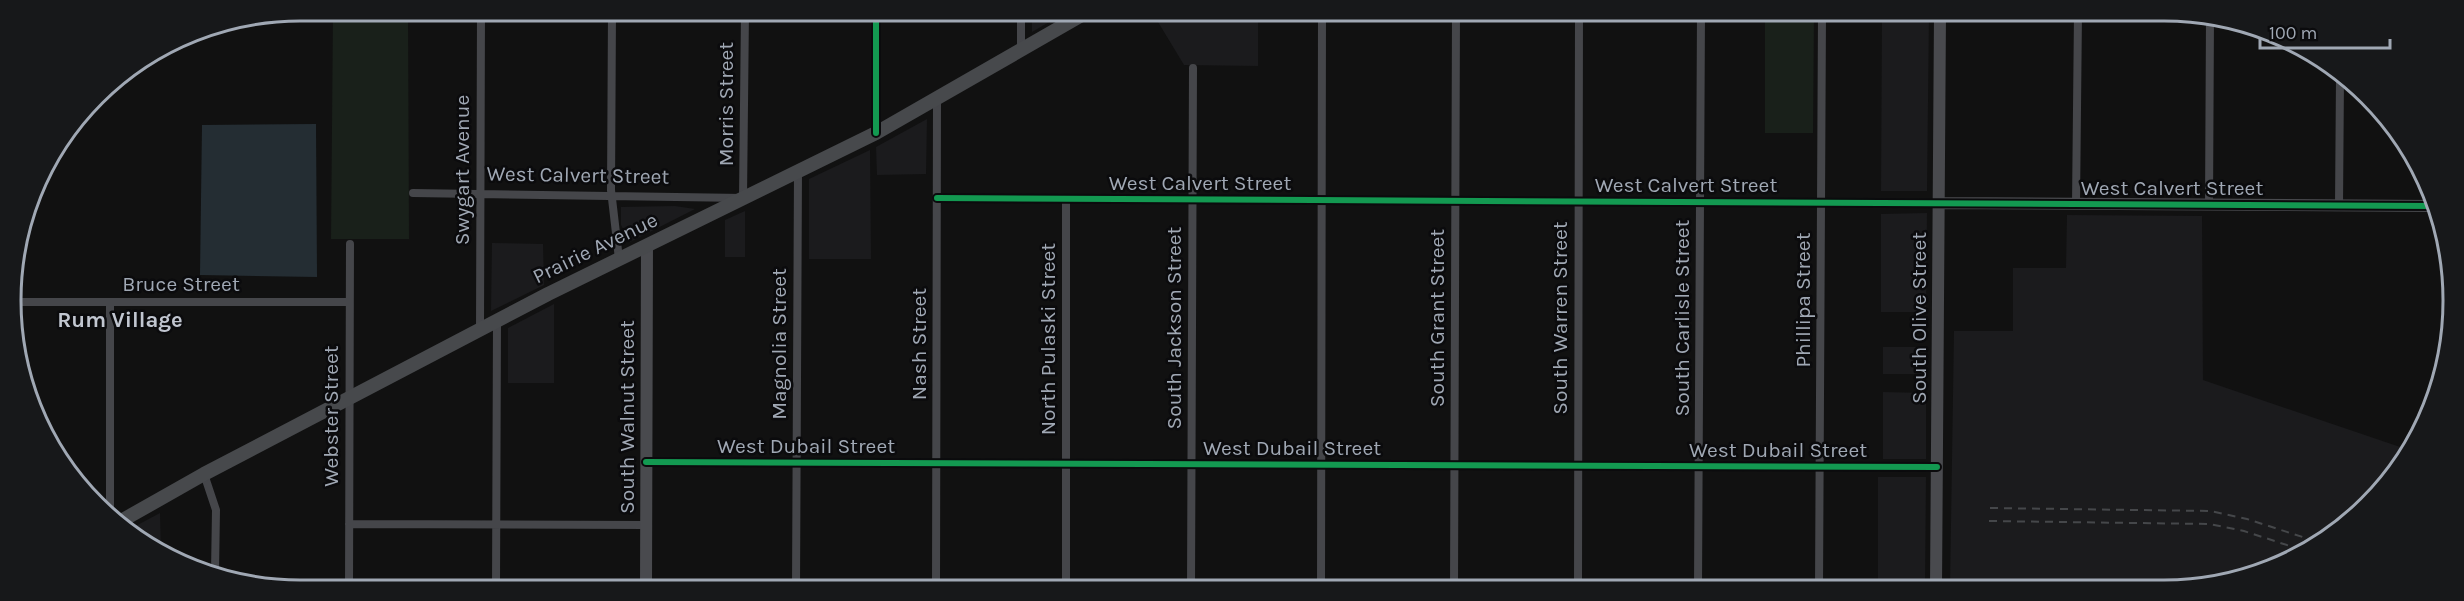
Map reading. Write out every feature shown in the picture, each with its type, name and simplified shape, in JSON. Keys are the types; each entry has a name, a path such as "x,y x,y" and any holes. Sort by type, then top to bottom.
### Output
{"main road":[{"name":"Prairie Avenue","path":"125,518 204,474 496,321 876,133 1071,21"}],"street":[{"name":"Swygart Avenue","path":"480,330 481,21"},
{"path":"612,21 611,195 615,242 619,259"},
{"name":"Morris Street","path":"743,198 745,21"},
{"path":"876,21 876,133"},
{"path":"1021,21 1021,50"},
{"path":"1321,580 1323,21"},
{"name":"South Grant Street","path":"1454,580 1456,21"},
{"name":"South Warren Street","path":"1578,580 1579,21"},
{"name":"South Carlisle Street","path":"1698,580 1701,21"},
{"name":"Phillipa Street","path":"1819,580 1822,21"},
{"name":"South Olive Street","path":"1936,580 1940,21"},
{"path":"2076,204 2078,21"},
{"path":"2209,205 2210,25"},
{"name":"South Jackson Street","path":"1191,580 1192,68"},
{"path":"2339,206 2340,84"},
{"name":"Nash Street","path":"936,580 937,99"},
{"name":"Magnolia Street","path":"796,580 798,171"},
{"name":"West Calvert Street","path":"413,193 743,198"},
{"name":"West Calvert Street","path":"937,198 2426,206"},
{"name":"North Pulaski Street","path":"1066,199 1066,580"},
{"name":"Webster Street","path":"349,580 350,244"},
{"name":"South Walnut Street","path":"646,580 647,245"},
{"name":"Bruce Street","path":"21,302 349,302"},
{"path":"110,302 110,505"},
{"path":"496,321 496,580"},
{"name":"West Dubail Street","path":"646,462 1937,467"},
{"path":"204,474 216,510 215,566"},
{"path":"350,524 646,525"}],"shaded area":[{"path":"333,21 408,21 409,239 331,239"},
{"path":"1032,21 1051,21 1032,32"},
{"path":"1157,21 1258,21 1258,66 1184,65"},
{"path":"1765,21 1814,21 1813,133 1765,133"},
{"path":"1882,21 1929,21 1927,191 1881,191"},
{"path":"927,119 926,174 877,175 876,147"},
{"path":"316,124 317,277 200,275 202,125"},
{"path":"870,150 871,259 809,259 809,179"},
{"path":"675,206 695,209 630,242 621,225 621,207"},
{"path":"745,211 745,257 725,257 725,220"},
{"path":"1927,213 1926,312 1881,312 1881,214"},
{"path":"2067,215 2202,216 2203,380 2401,447 2374,485 2334,522 2287,551 2236,570 2200,578 2164,580 1950,580 1954,331 2013,331 2013,268 2066,268"},
{"path":"492,243 543,244 544,285 491,311"},
{"path":"554,304 554,383 508,383 508,328"},
{"path":"1883,347 1926,347 1926,374 1883,374"},
{"path":"1883,392 1926,393 1926,459 1883,459"},
{"path":"1878,477 1926,477 1925,580 1878,580"},
{"path":"160,513 161,543 145,533 136,526"}],"railway":[{"path":"1990,508 2210,511 2247,519 2309,539"},
{"path":"1989,521 2209,524 2244,531 2294,547"}],"cycle path":[{"path":"876,21 876,133"},
{"path":"937,198 2426,206"},
{"path":"646,462 1937,467"}],"district":[{"name":"Rum Village","path":"120,319"}]}
